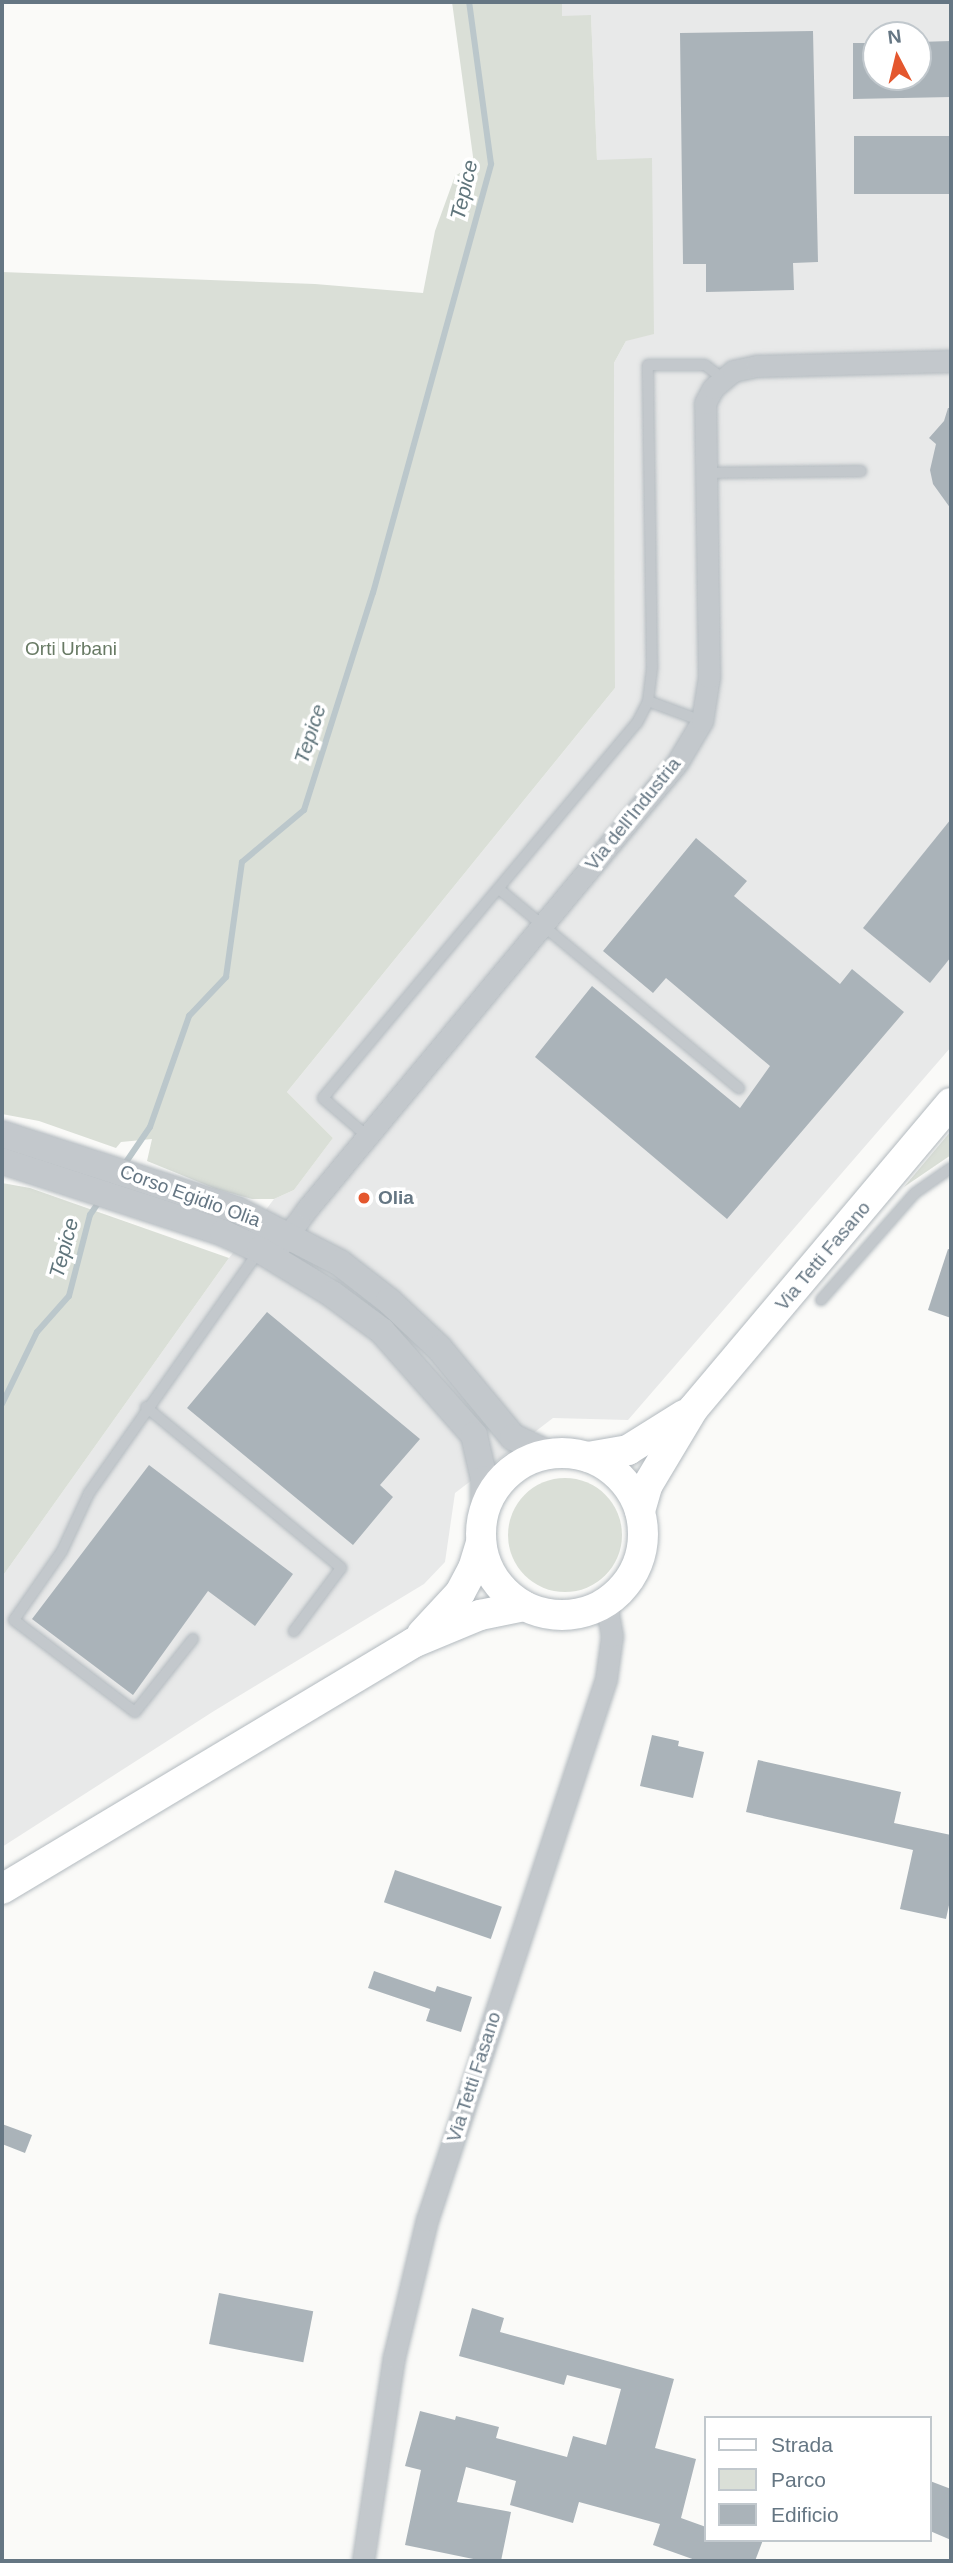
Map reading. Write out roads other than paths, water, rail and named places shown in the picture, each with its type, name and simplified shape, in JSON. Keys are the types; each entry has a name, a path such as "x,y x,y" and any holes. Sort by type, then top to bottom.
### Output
{"main road":[{"name":"Via Tetti Fasano","path":"640,1511 647,1486 693,1409 886,1204 951,1103"},
{"name":"Via Tetti Fasano","path":"588,1457 628,1450 693,1409"},
{"path":"413,1643 460,1593 473,1569 481,1542 484,1510 494,1490 509,1473 527,1461 548,1454 569,1453 588,1457 611,1469 629,1488 640,1511 643,1537 638,1562 625,1585 606,1602 586,1611 565,1615 544,1613 524,1606 503,1590 488,1567 481,1542"},
{"path":"2,1889 413,1643 480,1615 524,1606"}],"street":[{"path":"722,378 733,371 757,366 951,361"},
{"name":"Via dell'Industria","path":"266,1254 287,1235 677,763 702,721 709,677 705,403 722,378"},
{"name":"Corso Egidio Olia","path":"2,1134 103,1164 237,1210 340,1263 389,1301 439,1348 513,1437 548,1454"},
{"name":"Corso Egidio Olia","path":"2,1161 218,1231 266,1254 332,1294 382,1331 474,1435 484,1479 484,1510"},
{"name":"Via Tetti Fasano","path":"363,2561 394,2357 426,2220 606,1679 612,1636 606,1602"}],"lane":[{"path":"367,1136 323,1098 637,723 648,701 652,666 648,365 705,365 722,378"},
{"path":"706,473 861,471"},
{"path":"648,701 702,721"},
{"path":"499,889 738,1088"},
{"path":"821,1300 886,1204 915,1193 951,1168"},
{"path":"193,1639 135,1712 14,1620 62,1551 89,1493 146,1407 266,1254"},
{"path":"146,1407 341,1568 293,1631"}],"waterway":[{"name":"Tepice","path":"124,1165 150,1127 189,1016 226,977 242,862 304,810 373,593 491,164 469,2"},
{"name":"Tepice","path":"2,1404 37,1332 69,1296 90,1215 100,1200"}],"place":[{"name":"Olia","path":"364,1198"}],"park label":[{"name":"Orti Urbani","path":"71,649"}]}
